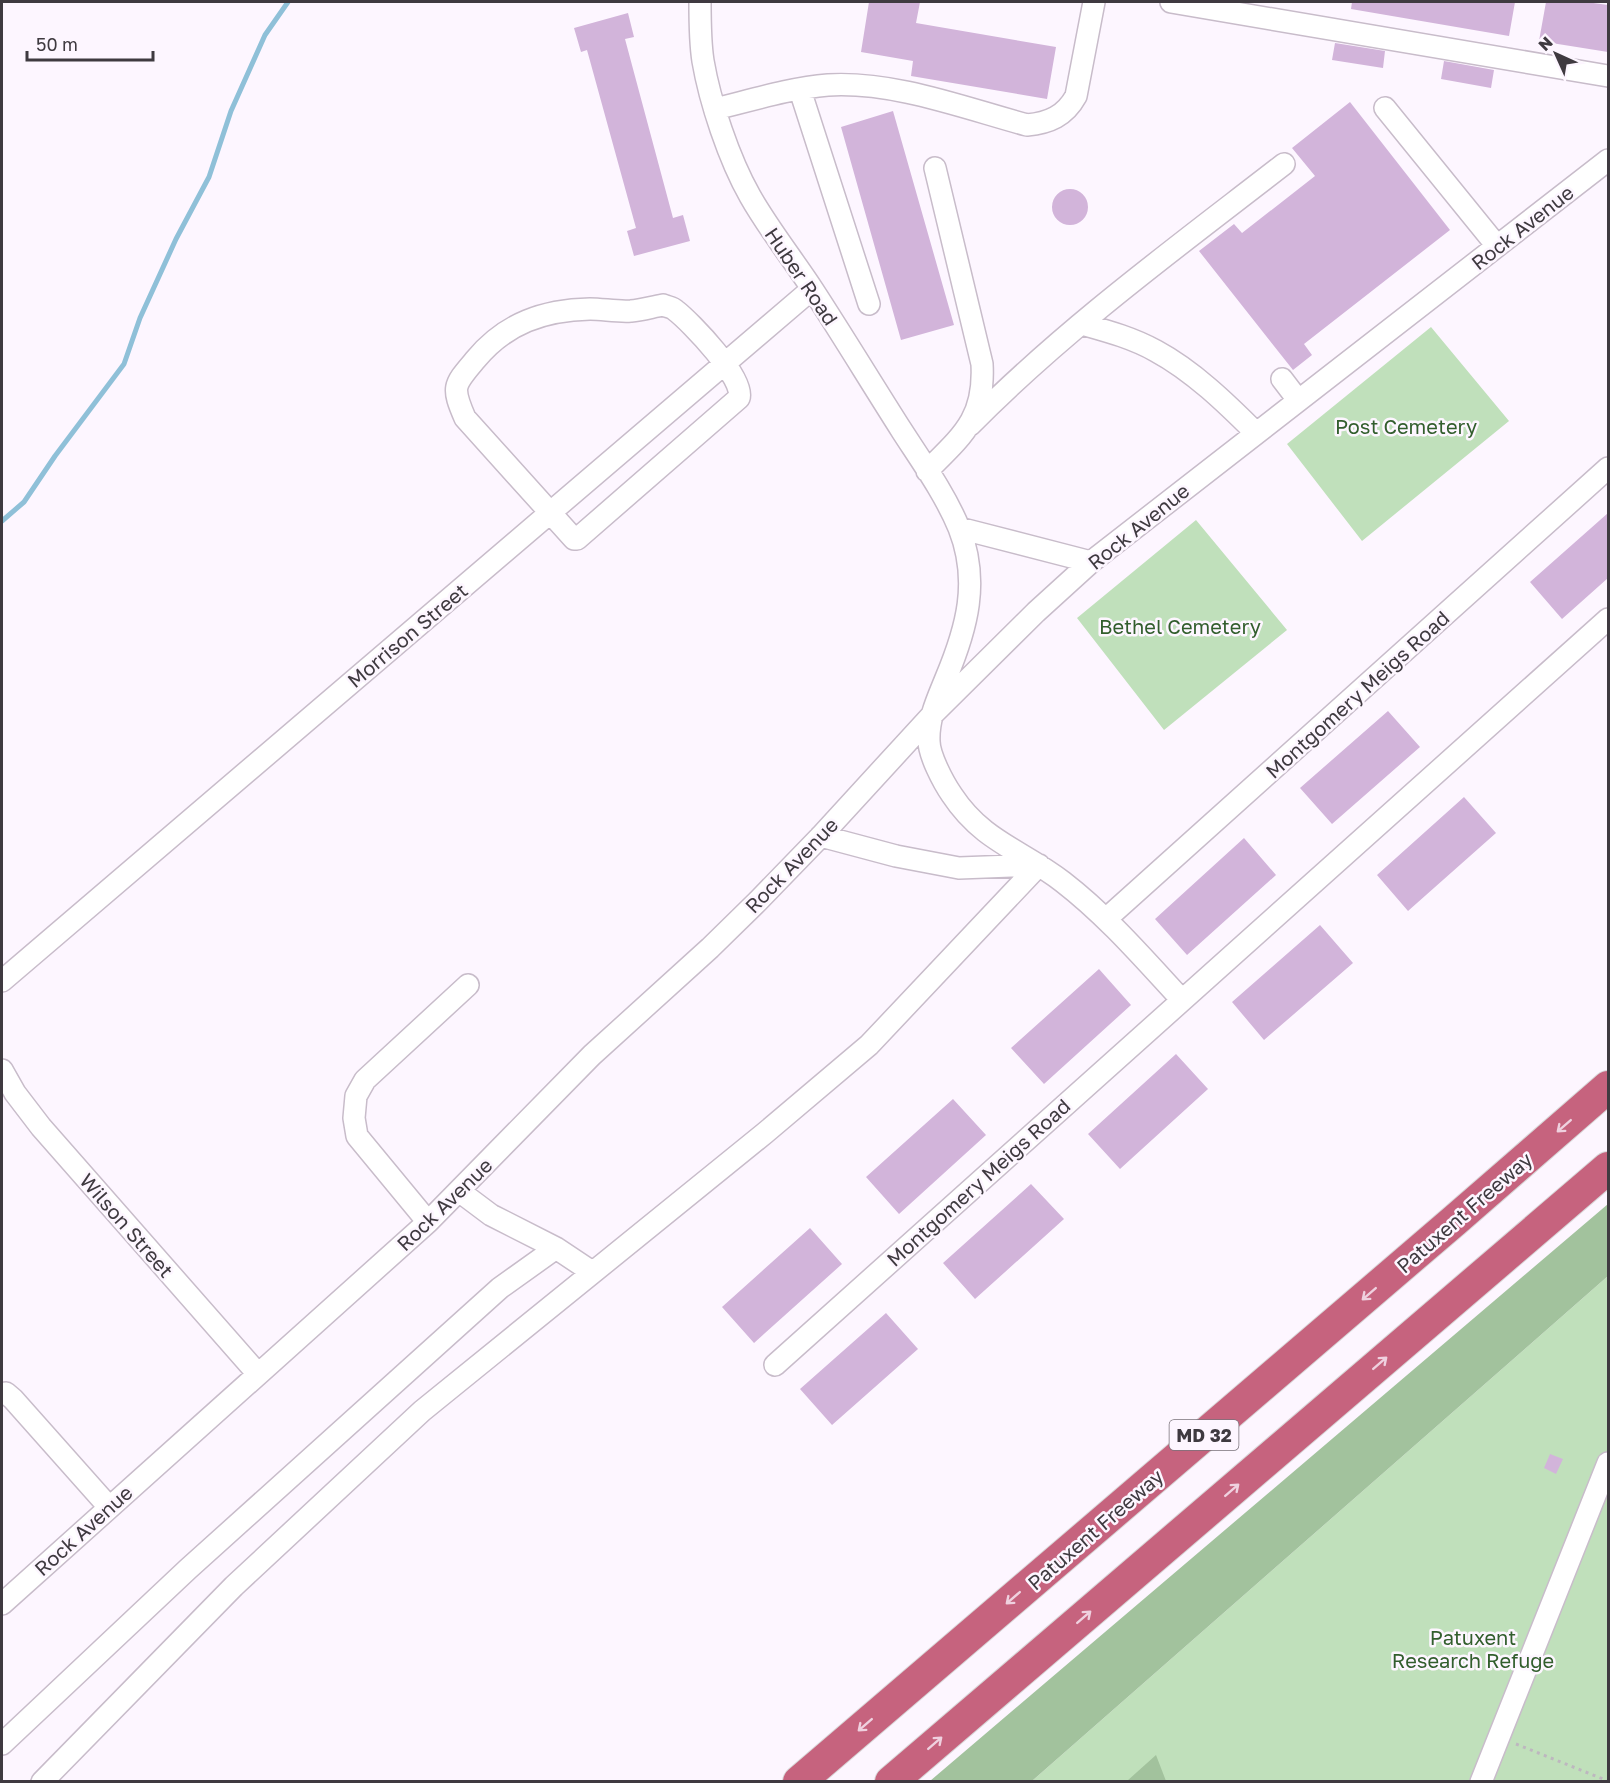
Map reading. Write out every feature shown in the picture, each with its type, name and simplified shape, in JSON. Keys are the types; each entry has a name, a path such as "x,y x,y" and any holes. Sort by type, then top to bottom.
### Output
{"highway":[{"name":"Patuxent Freeway","path":"799,1782 1608,1087"},
{"name":"MD 32","path":"891,1782 1608,1168"}],"street":[{"name":"Huber Road","path":"700,2 703,59 715,109 748,193 812,289 927,471 959,528 968,558 969,604 958,649 931,716"},
{"path":"715,109 828,85 874,86 909,93 1027,125 1042,124 1058,117 1069,108 1076,96 1094,2"},
{"path":"1171,2 1608,76"},
{"path":"800,90 868,304"},
{"path":"1385,108 1497,246"},
{"name":"Rock Avenue","path":"2,1604 428,1222 592,1055 710,948 821,836 931,716 1036,612 1091,562 1608,160"},
{"path":"927,471 998,396 1122,289 1284,164"},
{"path":"935,168 982,364 983,386 978,409 970,424"},
{"name":"Morrison Street","path":"2,981 812,289"},
{"path":"663,305 673,308 681,315 726,363 739,385 741,393 739,398 577,539 569,536 465,418 455,396 457,381 479,355 501,334 537,315 588,309 631,311 663,305"},
{"path":"1082,324 1115,333 1156,351 1197,379 1256,433"},
{"path":"1282,379 1298,400"},
{"name":"Montgomery Meigs Road","path":"1106,919 1608,468"},
{"path":"959,528 1091,562"},
{"name":"Montgomery Meigs Road","path":"775,1365 1608,619"},
{"path":"931,716 928,743 937,767 951,794 973,823 1001,844 1063,881 1106,919 1181,999"},
{"path":"821,836 896,856 959,868 1039,865"},
{"path":"42,1782 234,1586 405,1427 869,1045 1039,865"},
{"path":"428,1222 357,1136 354,1118 356,1096 365,1080 468,985"},
{"name":"Wilson Street","path":"2,1070 15,1093 41,1127 258,1374"},
{"path":"459,1191 491,1215 556,1248 592,1272"},
{"path":"2,1744 188,1569 500,1288 556,1248"},
{"path":"2,1394 6,1393 14,1399 109,1508"},
{"path":"1481,1782 1608,1463"}],"path":[{"path":"1499,1737 1608,1781"}],"green space":[{"name":"Post Cemetery","path":"1431,327 1509,421 1362,541 1287,444"},
{"name":"Bethel Cemetery","path":"1196,520 1287,630 1164,730 1077,618"},
{"path":"1608,1204 1608,1276 1032,1781 930,1781"},
{"name":"Patuxent Research Refuge","path":"1608,1276 1608,1781 1032,1781"},
{"path":"1156,1755 1166,1781 1127,1781"}],"building":[{"path":"869,2 920,2 916,23 1056,47 1047,99 911,76 913,61 861,52"},
{"path":"1352,2 1515,2 1509,36 1351,9"},
{"path":"1546,2 1586,2 1608,5 1608,52 1539,41"},
{"path":"628,13 634,37 625,39 673,218 683,215 690,241 634,256 627,231 636,228 587,50 581,52 574,28"},
{"path":"1335,43 1385,51 1383,68 1332,60"},
{"path":"1444,61 1494,70 1491,88 1441,79"},
{"path":"1350,102 1450,230 1304,344 1312,355 1293,370 1199,251 1234,224 1242,233 1315,176 1292,148"},
{"path":"893,111 954,325 901,340 841,127"},
{"path":"1070,189 1083,194 1088,207 1083,220 1070,225 1057,220 1052,207 1057,194"},
{"path":"1608,513 1608,578 1562,619 1530,582"},
{"path":"1388,711 1420,747 1332,824 1300,788"},
{"path":"1464,797 1496,833 1408,911 1377,875"},
{"path":"1244,838 1276,875 1187,955 1155,919"},
{"path":"1320,925 1353,963 1264,1040 1232,1002"},
{"path":"1099,969 1131,1005 1044,1084 1011,1048"},
{"path":"1176,1054 1208,1089 1120,1169 1088,1134"},
{"path":"953,1099 986,1135 899,1214 866,1177"},
{"path":"1031,1184 1064,1219 975,1299 943,1263"},
{"path":"810,1228 842,1264 754,1343 722,1307"},
{"path":"886,1313 918,1349 832,1425 800,1389"},
{"path":"1550,1454 1563,1459 1556,1474 1544,1468"}],"waterway":[{"path":"2,521 24,502 55,456 124,364 140,318 176,239 209,177 231,111 265,35 288,2"}]}
